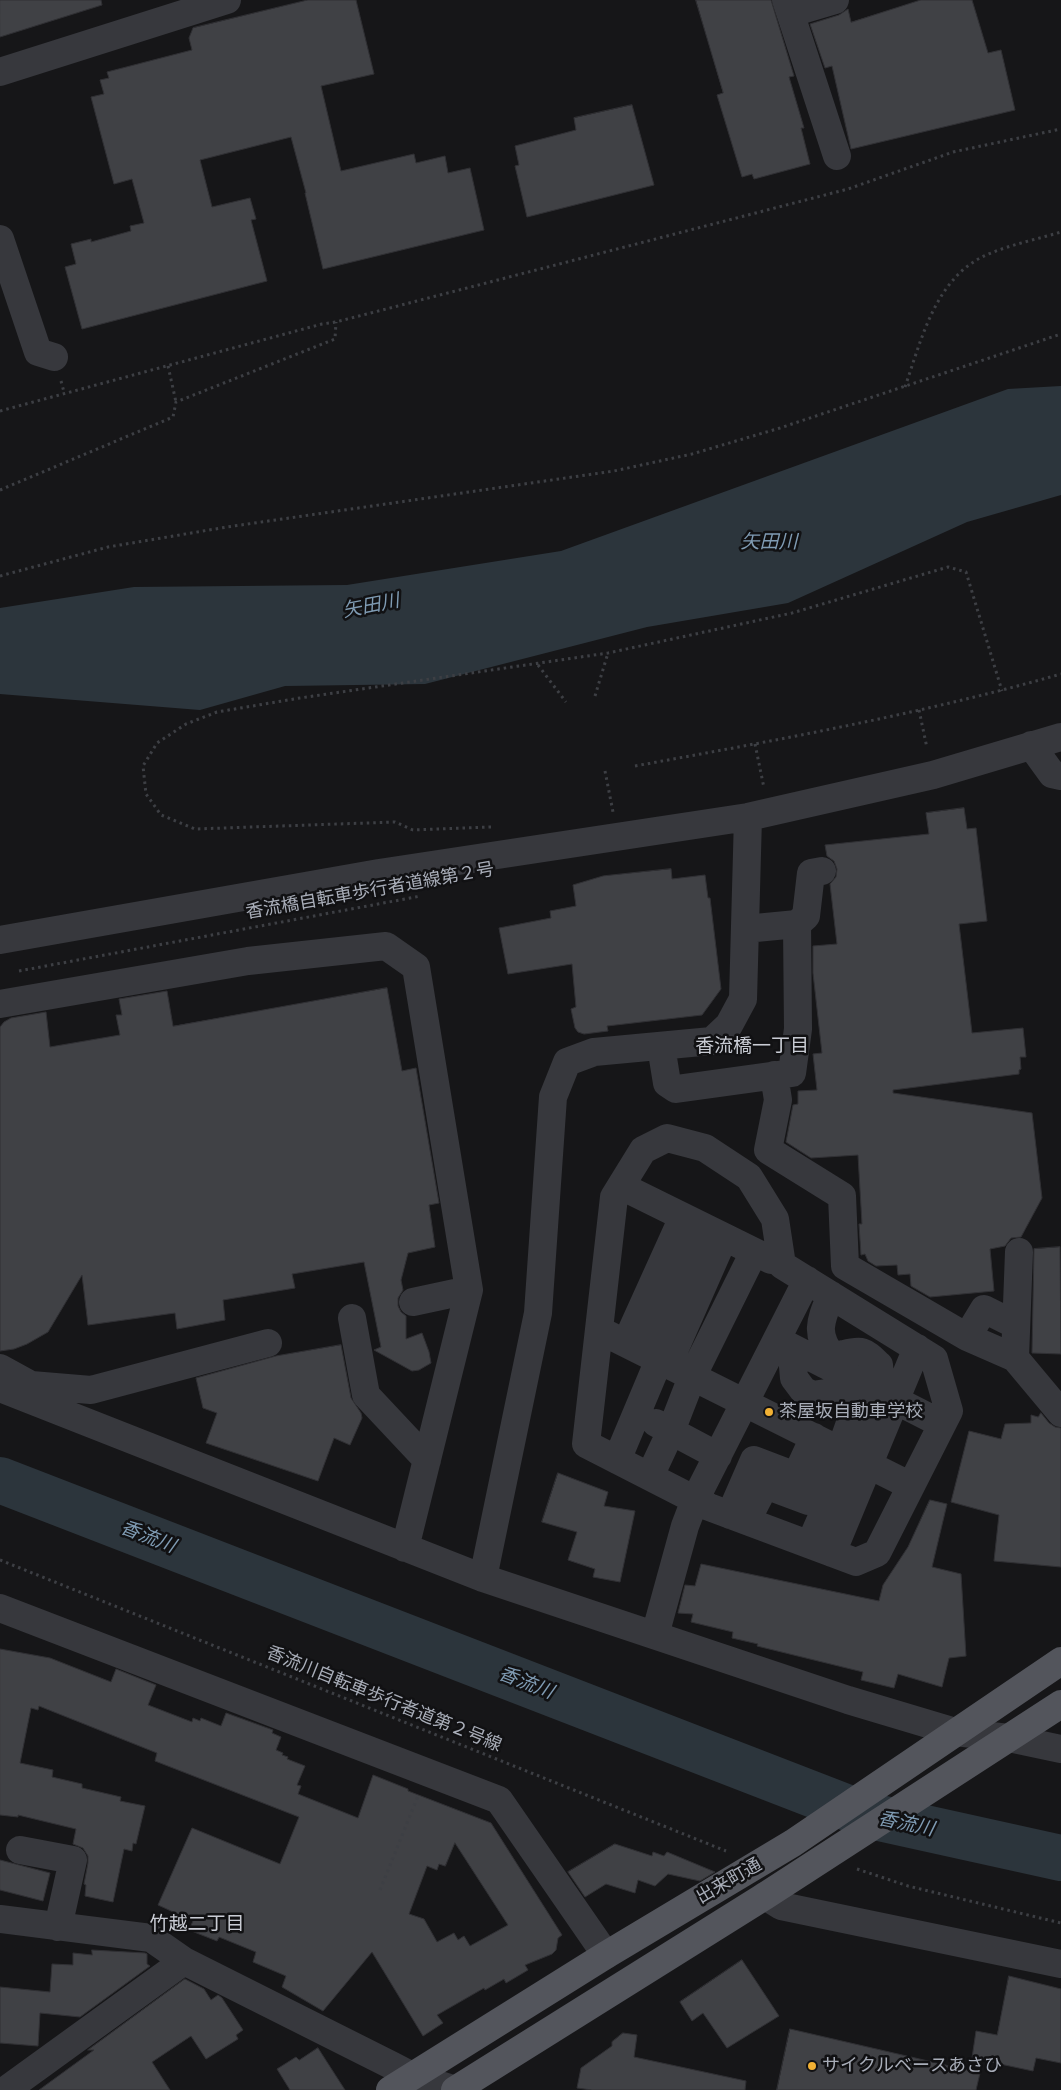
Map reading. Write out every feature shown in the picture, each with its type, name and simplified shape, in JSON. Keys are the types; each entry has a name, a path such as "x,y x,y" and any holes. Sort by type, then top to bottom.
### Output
{"main road":[{"name":"出来町通","path":"401,2083 606,1954 793,1843 1061,1662"},
{"name":"出来町通","path":"456,2090 765,1896 1061,1704"}],"street":[{"path":"0,72 226,0"},
{"path":"835,0 788,7 837,156"},
{"path":"0,239 38,352 54,357"},
{"path":"0,940 380,873 758,815 933,775 1061,736"},
{"path":"1032,745 1052,774 1061,776"},
{"path":"483,1578 538,1313 553,1097 567,1062 594,1052 712,1041 729,1025 743,999 745,929 758,815"},
{"path":"745,929 797,924 806,916 811,873 822,871"},
{"path":"661,1046 667,1083 676,1089 792,1073 798,1029 797,924"},
{"path":"0,1004 248,961 386,946 416,966 469,1290 405,1548"},
{"path":"774,1076 778,1100 768,1150 842,1196 846,1266 967,1337 1015,1358 1061,1413"},
{"path":"621,1186 782,1265 934,1359 949,1411 877,1553 856,1562 695,1500 586,1444 614,1197 642,1150 667,1138 705,1148 749,1177 776,1219 782,1265"},
{"path":"649,1355 690,1282 703,1226"},
{"path":"617,1460 636,1413 649,1355 703,1226"},
{"path":"650,1476 671,1431 692,1376 754,1252"},
{"path":"1015,1358 1019,1252"},
{"path":"654,1635 685,1526 695,1500 746,1403 788,1346 807,1280"},
{"path":"690,1282 728,1304"},
{"path":"413,1302 469,1290"},
{"path":"821,1549 841,1451 853,1413 820,1335 820,1320 831,1295"},
{"path":"967,1337 984,1309 1016,1325"},
{"path":"352,1318 366,1395 427,1460"},
{"path":"865,1353 878,1324"},
{"path":"599,1330 911,1486"},
{"path":"0,1368 31,1385 91,1390 268,1343"},
{"path":"788,1346 836,1372 942,1424"},
{"path":"738,1518 764,1485 808,1501 841,1451 885,1395 916,1348"},
{"path":"836,1372 856,1350 865,1353 879,1365 885,1395"},
{"path":"0,1388 483,1578 848,1700 955,1732 1009,1738 1061,1749"},
{"path":"88,1422 91,1390"},
{"path":"636,1413 718,1456"},
{"path":"0,1608 499,1800 606,1954"},
{"path":"20,1850 73,1860 58,1926"},
{"path":"765,1896 782,1906 1061,1964"},
{"path":"0,1920 151,1938 184,1961 401,2083 456,2090"},
{"path":"6,2090 184,1961"}],"path":[{"path":"0,411 322,324 336,322 848,189 953,152 1061,129"},
{"path":"905,387 929,319 941,296 964,269 989,253 1061,232"},
{"path":"176,402 335,338 336,322"},
{"path":"0,576 108,547 227,527 614,471 692,454 905,387 1061,334"},
{"path":"0,488 173,417 176,402 168,366"},
{"path":"500,826 413,830 395,822 195,829 161,815 146,794 143,766 158,743 186,724 217,712 608,653 792,613 948,567 966,572 1002,691"},
{"path":"595,696 608,653"},
{"path":"538,665 566,702"},
{"path":"636,766 834,730 1002,691 1061,674"},
{"path":"919,710 933,775"},
{"path":"755,744 758,815"},
{"path":"605,771 615,818"},
{"name":"香流橋自転車歩行者道線第２号","path":"18,972 424,896"},
{"name":"香流川自転車歩行者道第２号線","path":"0,1560 758,1864"},
{"path":"380,1890 419,1793"},
{"path":"830,1853 908,1886 1061,1923"}],"water":[{"name":"矢田川","path":"1061,386 1061,495 967,522 788,603 647,627 425,684 285,686 200,710 0,694 0,608 134,587 347,585 561,551 1008,389"}],"building":[{"path":"0,0 101,0 102,5 0,37"},
{"path":"308,0 356,0 374,74 321,86 341,171 414,154 416,163 445,156 448,173 470,168 484,230 323,269 291,137 200,160 212,207 250,198 256,219 251,220 267,281 82,329 65,267 76,264 71,244 91,239 91,242 131,231 130,226 144,223 132,179 114,184 91,97 104,94 100,80 109,78 107,72 192,50 189,38 193,28"},
{"path":"696,0 771,0 794,76 789,77 804,128 801,128 810,164 754,179 752,174 742,177 717,95 723,93"},
{"path":"921,0 972,0 988,53 1001,50 1015,110 851,149 832,66 825,68 810,24 839,15 848,9 851,22"},
{"path":"632,105 654,185 527,217 515,166 519,165 515,146 576,130 574,118"},
{"path":"964,808 967,829 976,828 987,921 959,924 972,1033 1023,1028 1026,1057 1020,1057 1021,1069 1019,1074 893,1090 893,1093 1032,1113 1042,1198 1021,1237 1011,1238 1005,1246 990,1249 994,1291 930,1297 911,1286 910,1274 898,1275 897,1265 876,1266 868,1261 865,1254 861,1255 859,1224 862,1224 858,1155 811,1158 786,1142 793,1105 798,1104 798,1091 817,1090 813,1054 822,1053 813,973 813,946 837,944 830,884 836,877 837,869 834,861 827,856 825,845 929,834 926,813"},
{"path":"671,869 672,879 705,875 708,898 710,898 721,989 702,1015 607,1026 608,1031 584,1034 578,1032 575,1028 571,1009 576,1007 572,964 508,974 499,928 551,918 550,911 576,906 573,885 603,876"},
{"path":"387,988 402,1071 416,1068 439,1203 429,1205 435,1247 408,1253 401,1280 403,1290 398,1298 398,1306 406,1316 406,1339 422,1333 431,1363 419,1370 412,1371 374,1350 381,1347 364,1262 292,1274 295,1288 223,1300 225,1320 177,1329 175,1313 88,1325 82,1275 48,1332 27,1344 14,1349 0,1351 0,1027 4,1022 11,1018 46,1012 50,1047 120,1035 116,1015 122,1015 119,999 167,991 173,1026"},
{"path":"1060,1247 1061,1354 1032,1353 1034,1249"},
{"path":"341,1345 351,1398 361,1413 362,1418 350,1445 334,1438 318,1481 206,1443 217,1413 203,1408 196,1378 276,1356"},
{"path":"1041,1413 1049,1423 1061,1428 1061,1567 994,1561 999,1515 951,1502 969,1431 1001,1439 1005,1424 1031,1423 1031,1415 1038,1417"},
{"path":"558,1473 608,1492 604,1506 635,1511 620,1582 593,1577 595,1569 568,1560 577,1532 542,1522"},
{"path":"930,1500 947,1504 932,1567 961,1574 966,1656 949,1658 942,1687 898,1674 894,1688 861,1680 863,1672 757,1646 758,1644 732,1638 733,1632 691,1622 693,1614 678,1613 685,1585 695,1586 701,1564 879,1601 883,1585 908,1547"},
{"path":"0,1649 50,1658 111,1682 116,1669 156,1685 148,1705 192,1722 193,1718 200,1721 201,1718 221,1726 226,1713 273,1730 272,1733 281,1737 276,1750 288,1757 287,1759 305,1766 297,1785 301,1786 298,1794 358,1818 373,1775 408,1789 408,1791 491,1823 562,1935 558,1938 556,1950 552,1954 525,1965 528,1970 506,1983 504,1979 485,1990 484,1988 437,2015 443,2023 423,2036 372,1952 323,2011 282,1987 286,1976 253,1962 256,1952 219,1937 217,1941 189,1930 193,1921 158,1905 192,1828 280,1864 299,1817 155,1761 157,1753 39,1706 38,1710 31,1708 20,1763 53,1770 52,1777 82,1784 82,1788 121,1797 120,1801 145,1806 136,1844 133,1843 132,1851 124,1849 113,1902 85,1896 86,1885 84,1884 88,1856 83,1848 73,1844 76,1829 18,1815 18,1817 0,1815","holes":["455,1843 508,1925 470,1946 464,1936 458,1940 454,1933 437,1942 424,1919 409,1914 427,1866 437,1870 439,1864 445,1866"]},
{"path":"615,1844 652,1856 653,1852 664,1856 667,1852 715,1872 700,1881 668,1874 655,1886 638,1880 635,1893 606,1884 585,1897 568,1872"},
{"path":"0,1860 50,1873 43,1901 0,1890"},
{"path":"92,1950 145,1953 147,1954 147,1964 150,1966 80,2017 40,2013 38,2046 0,2043 0,1987 50,1992 52,1964 73,1965 73,1953 92,1955"},
{"path":"742,1960 779,2016 727,2048 703,2013 692,2021 680,2002"},
{"path":"1009,1976 1061,1989 1061,2063 1036,2058 1033,2071 972,2058 976,2031 997,2035"},
{"path":"185,1979 204,1989 211,2000 218,1995 222,1998 243,2030 236,2035 238,2039 206,2059 191,2036 152,2062 170,2090 39,2090 94,2050 88,2050"},
{"path":"790,2029 980,2073 976,2090 777,2090"},
{"path":"623,2033 637,2035 634,2057 746,2081 745,2090 592,2090 577,2088 581,2068 612,2046 612,2042"},
{"path":"318,2048 345,2090 290,2090 277,2069 296,2057 299,2060"}],"waterway":[{"name":"香流川","path":"0,1480 866,1815 1061,1858"}],"place":[{"name":"茶屋坂自動車学校","path":"769,1412"},
{"name":"サイクルベースあさひ","path":"812,2066"}],"district":[{"name":"香流橋一丁目","path":"752,1046"},
{"name":"竹越二丁目","path":"197,1924"}]}
